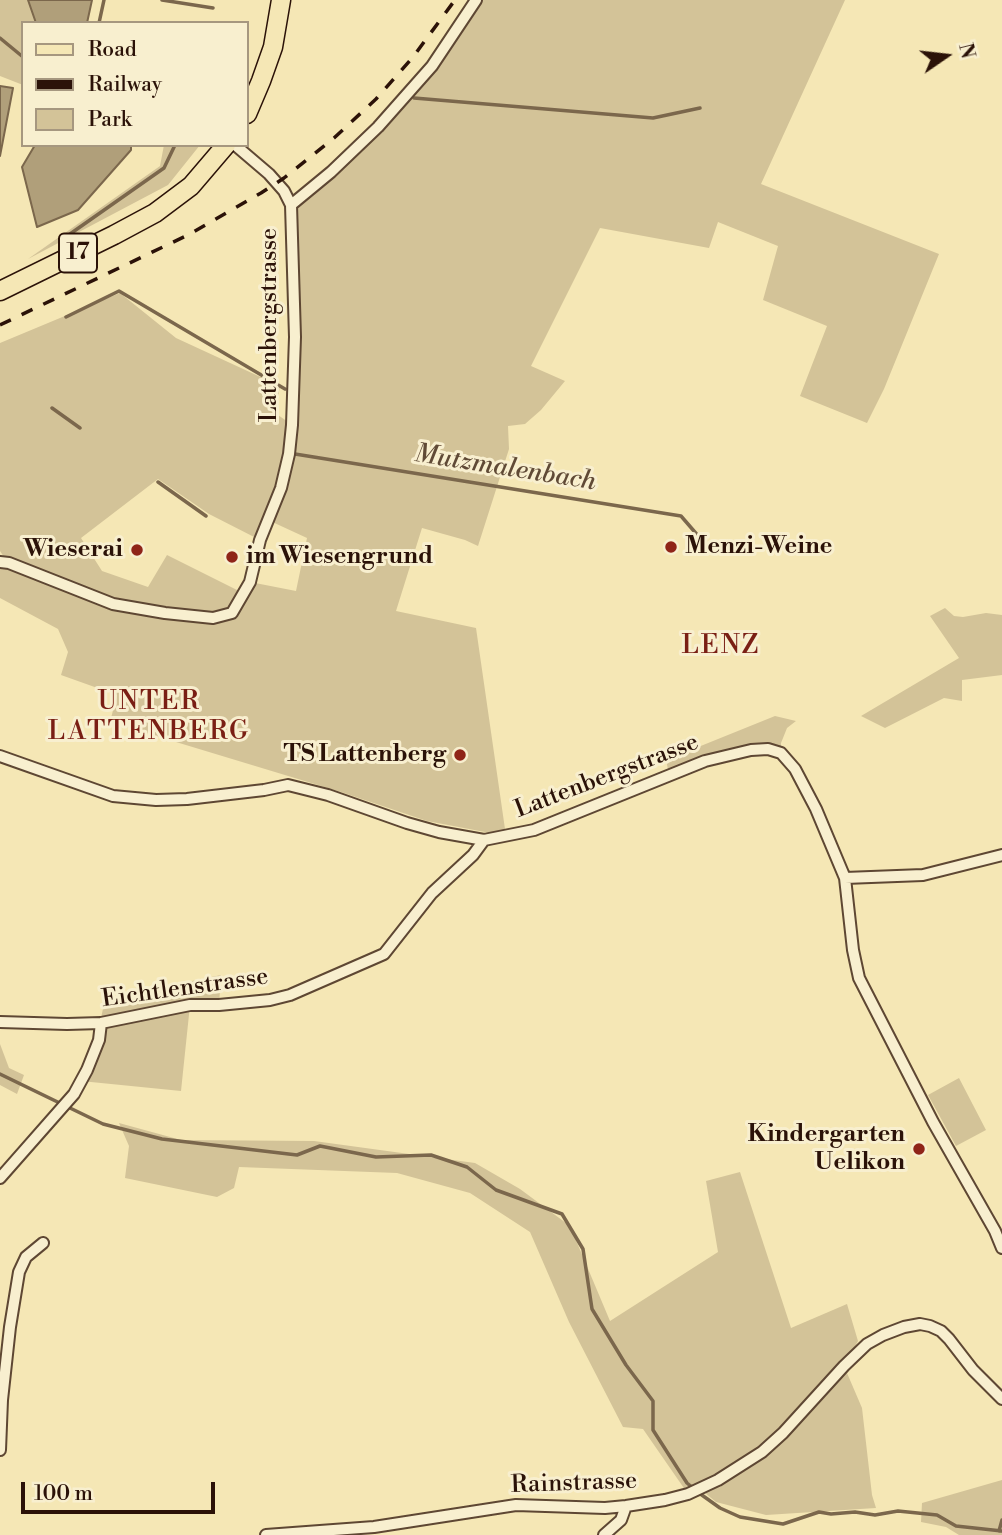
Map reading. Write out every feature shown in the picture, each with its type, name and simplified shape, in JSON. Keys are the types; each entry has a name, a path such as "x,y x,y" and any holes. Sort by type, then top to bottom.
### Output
{"main road":[{"path":"248,112 273,47 281,0"},
{"name":"17","path":"0,291 155,213 191,186 224,147"}],"street":[{"path":"237,147 269,174 284,191 291,205 331,172 378,127 432,66 476,0"},
{"name":"Lattenbergstrasse","path":"0,562 113,604 213,618 232,613 250,583 260,540 281,488 289,454 295,337 291,205"},
{"name":"Lattenbergstrasse","path":"0,756 113,796 187,799 288,785 328,795 439,832 484,840 534,830 705,761 751,750 768,749 781,753 795,769 816,808 845,877"},
{"name":"Eichtlenstrasse","path":"0,1022 100,1023 190,1005 270,1000 290,995 384,954 432,893 473,855 484,840"},
{"path":"1002,855 923,875 845,877 859,978 1002,1248"},
{"path":"0,1178 74,1094 99,1040 100,1023"},
{"path":"0,1450 2,1400 19,1273 26,1257 43,1243"},
{"name":"Rainstrasse","path":"266,1535 320,1534 516,1505 626,1506 688,1494 738,1468 762,1451 783,1433 867,1344 904,1327 920,1324 941,1331 973,1370 1002,1399"},
{"path":"604,1535 621,1520 626,1506"}],"green space":[{"path":"0,0 28,0 35,21 21,21 21,84 0,76"},
{"path":"476,0 845,0 761,184 939,254 884,389 867,423 800,396 827,326 763,300 778,246 718,222 709,248 600,228 531,366 565,381 541,410 525,424 508,426 509,449 478,546 422,528 396,611 476,628 506,836 427,821 110,722 117,695 61,675 68,652 58,629 0,598 0,562 8,563 0,551 0,343 120,293 176,338 280,386 275,413 291,424 291,205 331,172 432,66","holes":["158,479 209,514 260,540 268,520 307,538 296,591 250,582 243,593 167,555 148,587 102,571 81,538"]},
{"path":"164,147 198,147 168,185 28,259 160,166"},
{"path":"945,608 954,616 986,613 1002,615 1002,675 962,680 962,701 944,698 885,728 861,716 959,658 930,616"},
{"path":"775,716 796,721 787,728 781,743 781,753 768,749 669,774 666,760"},
{"path":"221,975 219,1005 190,1005 181,1091 81,1081 105,999"},
{"path":"0,1044 9,1068 24,1075 17,1094 0,1085"},
{"path":"959,1078 986,1130 956,1146 928,1095"},
{"path":"119,1123 181,1140 314,1141 475,1163 520,1189 570,1226 610,1321 718,1252 706,1181 740,1172 791,1328 847,1304 858,1341 844,1366 862,1408 872,1495 876,1508 766,1515 716,1502 694,1484 688,1494 643,1429 623,1427 569,1322 530,1232 470,1193 397,1173 239,1167 234,1188 217,1197 125,1178 129,1146"},
{"path":"1002,1480 1002,1535 959,1535 946,1527 921,1522 922,1503"}],"shaded area":[{"path":"28,0 92,0 87,21 35,21"},
{"path":"0,86 13,88 0,156"},
{"path":"34,147 131,147 78,210 37,227 22,167"}],"waterway":[{"path":"99,21 104,0"},
{"path":"162,0 213,8"},
{"path":"0,38 21,55"},
{"path":"414,98 653,118 700,108"},
{"path":"70,234 164,168 174,147"},
{"name":"Mutzmalenbach","path":"66,317 119,291 285,389"},
{"path":"52,408 80,428"},
{"name":"Mutzmalenbach","path":"295,454 681,516 700,538"},
{"path":"158,482 206,516"},
{"path":"0,1074 103,1124 162,1139 297,1155 320,1146 376,1157 431,1155 467,1167 496,1190 562,1214 583,1249 592,1309 626,1365 653,1401 653,1430 687,1483 693,1488"},
{"path":"699,1493 720,1508 740,1517 783,1524 819,1512 875,1515 898,1511 937,1515 956,1526 1002,1531"},
{"path":"999,1531 1002,1520"}],"railway":[{"path":"0,325 190,234 284,178 334,138 376,99 413,57 455,0"}],"place":[{"name":"Menzi-Weine","path":"671,547"},
{"name":"Wieserai","path":"137,550"},
{"name":"im Wiesengrund","path":"232,557"},
{"name":"TS Lattenberg","path":"460,755"},
{"name":"Kindergarten Uelikon","path":"919,1149"}],"district":[{"name":"LENZ","path":"721,647"},
{"name":"UNTER LATTENBERG","path":"149,718"}]}
